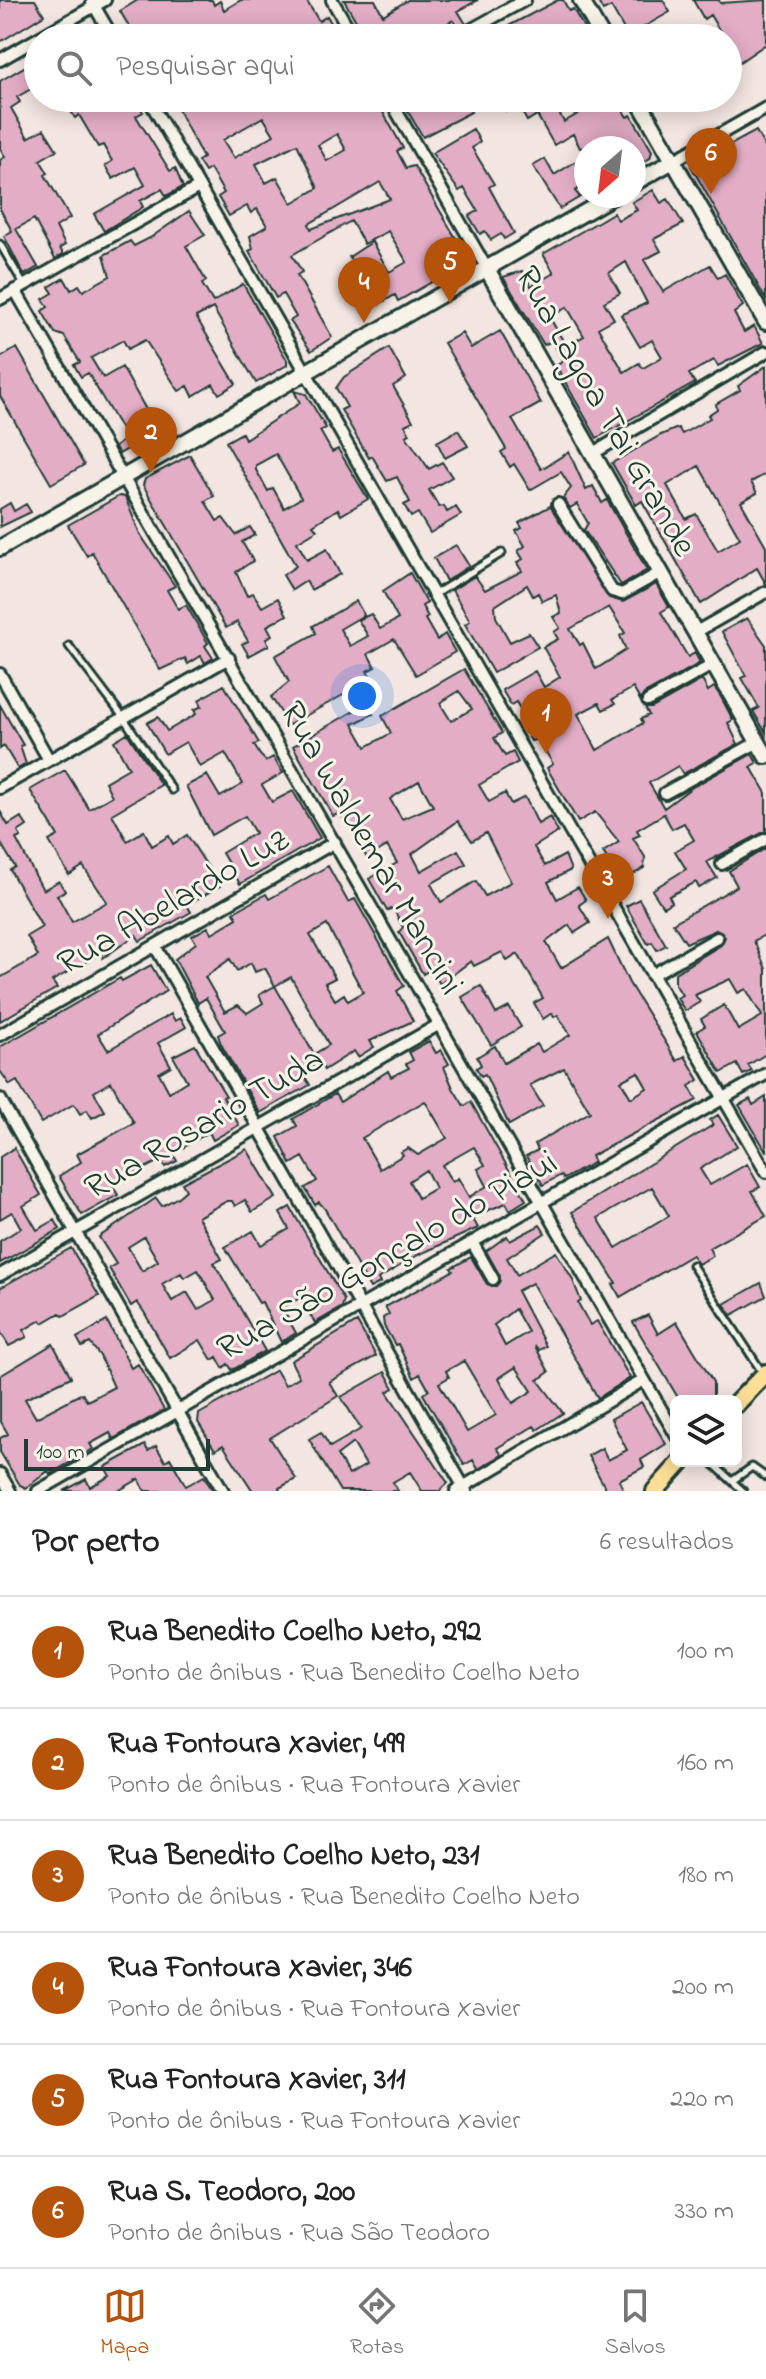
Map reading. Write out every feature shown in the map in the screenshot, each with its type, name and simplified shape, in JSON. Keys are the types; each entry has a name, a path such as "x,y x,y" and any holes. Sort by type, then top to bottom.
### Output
{"main road":[{"path":"581,0 595,24"},
{"path":"645,112 766,322"},
{"path":"646,176 673,161"},
{"path":"0,548 592,208"},
{"name":"Rua Lagoa Tai Grande","path":"487,269 766,756"},
{"path":"742,1398 765,1374"},
{"path":"655,1491 677,1467"}],"street":[{"path":"59,24 93,3 105,0"},
{"path":"332,0 346,24"},
{"path":"481,24 525,0"},
{"path":"93,3 105,24"},
{"path":"0,60 24,45"},
{"path":"673,161 766,108"},
{"path":"156,112 766,1172"},
{"name":"Rua Lagoa Tai Grande","path":"397,112 487,269"},
{"path":"0,299 199,187"},
{"name":"Rua Waldemar Mancini","path":"20,288 438,1025 670,1425"},
{"path":"592,454 766,352"},
{"path":"558,504 612,591 622,594 661,572"},
{"path":"696,632 766,592"},
{"path":"0,788 229,658"},
{"path":"648,701 714,664"},
{"path":"0,674 49,760"},
{"path":"665,793 758,742"},
{"path":"722,864 766,839"},
{"name":"Rua Abelardo Luz","path":"0,1035 335,842"},
{"path":"652,975 717,938"},
{"path":"155,946 462,1489 642,1381"},
{"name":"Rua Rosario Tuda","path":"0,1275 256,1126 438,1025"},
{"name":"Rua São Gonçalo do Piaui","path":"38,1491 766,1074"},
{"path":"0,1099 223,1491"},
{"path":"472,1242 493,1279"},
{"path":"0,1474 10,1491"}],"lane":[{"path":"0,244 20,288"},
{"path":"435,594 502,553"},
{"path":"69,646 123,717 172,790"},
{"path":"692,1265 741,1345 765,1374"},
{"path":"717,1467 743,1491"},
{"path":"732,1481 752,1467 766,1477"}],"building":[{"path":"0,0 35,0 44,15 24,24 24,27 0,42"},
{"path":"138,0 212,0 214,5 220,1 224,10 241,0 306,0 319,21 327,16 332,24 128,24 120,11"},
{"path":"344,0 375,0 383,15 408,0 478,0 458,11 466,24 456,24 453,20 446,24 358,24"},
{"path":"563,0 582,24 512,24"},
{"path":"597,0 663,0 670,12 649,24 621,24 611,7 603,11"},
{"path":"693,0 719,0 720,3 766,0 766,44 742,60 742,24 715,24 710,15 704,19"},
{"path":"24,67 24,93 17,97 20,102 11,108 28,138 44,129 57,150 40,160 48,173 45,175 70,218 56,227 65,245 60,248 63,254 55,259 34,219 16,229 38,267 24,275 4,236 12,231 0,209 0,160 5,157 0,148 0,81"},
{"path":"71,112 143,112 136,116 170,171 175,168 183,187 166,196 162,189 140,201 143,207 104,231 94,214 145,185 135,167 113,179 105,166 112,161 103,145 98,147 79,115 75,118"},
{"path":"179,112 383,112 403,148 397,151 406,168 414,166 469,261 398,301 395,295 369,310 356,288 362,280 349,257 372,242 389,272 407,262 388,231 364,244 351,221 292,255 302,272 297,275 332,337 311,351 290,321 296,317 283,294 276,298 249,251 253,249 250,236 267,226 257,209 251,213 247,206 229,216 218,197 224,193 210,169 205,172 198,161 203,158","holes":["263,117 274,135 234,158 223,140","337,134 346,150 327,161 318,145","297,144 318,188 292,203 277,177 266,183 256,164","380,182 390,199 311,229 309,224"]},
{"path":"408,112 471,112 423,137"},
{"path":"522,112 558,112 564,122 581,112 624,112 627,117 631,115 643,136 573,134 554,145 537,115 527,121"},
{"path":"473,129 480,142 472,148 494,184 489,187 514,233 504,239 501,234 491,240 485,231 480,234 469,216 478,211 464,188 459,191 432,153"},
{"path":"756,131 766,149 766,300 691,166"},
{"path":"646,141 652,151 646,160"},
{"path":"545,159 554,175 574,162 574,201 560,209 533,166"},
{"path":"653,190 661,203 668,199 683,224 654,239 661,251 644,260 663,292 710,265 718,278 725,274 743,306 734,313 744,332 754,326 763,343 718,366 714,360 701,367 689,374 695,383 597,438 556,366 563,361 552,341 544,345 503,277 522,271 531,286 554,273 543,254 613,213 618,220 646,208 646,194","holes":["626,262 647,303 621,315 640,347 652,340 662,357 643,368 639,363 624,372 598,328 614,319 604,302 620,293 609,273","567,307 584,336 566,346 550,318"]},
{"path":"189,211 205,235 186,246 206,281 202,284 213,302 243,284 287,365 256,383 213,308 196,317 236,384 219,394 213,384 193,396 188,386 179,391 145,340 128,349 123,340 91,358 103,378 122,367 158,431 119,454 115,447 126,438 88,373 81,377 74,365 80,362 64,336 55,333 42,311 48,307 43,299 53,293 49,287 64,278 71,290 79,285 83,291 110,276 104,255 130,241 134,246 150,238"},
{"path":"500,331 541,403 512,419 541,469 569,452 586,490 593,486 602,503 607,500 647,570 621,585 584,530 588,523 577,504 570,508 563,498 571,488 561,472 530,490 514,464 510,467 501,452 506,449 444,343 462,333 471,348"},
{"path":"17,348 84,465 51,484 0,396 0,358"},
{"path":"389,348 406,378 393,386 413,421 405,425 410,434 406,436 429,469 442,462 452,477 429,490 439,507 444,506 447,512 456,507 461,515 430,533 418,513 411,517 404,505 410,502 397,477 387,481 372,456 369,458 341,410 347,407 336,388 344,377"},
{"path":"766,366 766,474 751,482 757,493 741,502 766,546 766,584 757,568 701,604 642,501 636,505 612,463 661,435 678,428 682,434 710,418 708,415 717,409 716,404 740,390 738,386","holes":["699,466 740,538 718,551 696,514 686,519 667,485"]},
{"path":"294,391 306,394 326,428 320,431 332,452 338,449 368,499 341,515 338,509 313,525 317,530 297,542 307,560 327,549 340,574 311,590 306,581 292,590 283,575 296,566 226,442 242,433 245,439 300,403","holes":["276,454 301,498 284,508 273,488 268,491 256,465"]},
{"path":"458,430 468,446 445,458 437,442"},
{"path":"190,455 214,496 205,501 217,521 223,518 236,535 250,527 255,535 242,542 253,561 236,572 247,596 253,593 262,607 278,598 287,615 267,626 272,635 266,639 269,645 249,656 242,644 248,641 237,622 226,628 143,485 145,479"},
{"path":"119,496 125,497 140,534 175,586 167,590 178,609 186,605 208,643 205,646 213,658 205,663 201,656 188,664 185,658 160,670 92,552 87,556 68,525"},
{"path":"10,503 14,511 26,504 31,512 0,527 0,509"},
{"path":"550,506 609,598 623,602 656,584 669,607 661,612 688,657 695,653 700,663 644,694 640,700 633,688 612,700 615,704 603,710 599,703 578,714 597,750 643,723 641,719 649,715 645,708 652,708 702,680 708,691 714,687 721,697 733,720 728,723 738,744 683,774 678,766 649,783 664,808 691,788 752,754 757,763 751,767 766,793 766,831 707,862 717,878 699,888 696,882 669,896 672,902 663,907 652,890 686,869 675,851 694,840 684,823 672,829 664,814 637,830 640,835 633,838 645,857 644,868 615,885 607,872 613,868 603,852 619,842 595,812 578,822 547,768 553,764 538,739 531,741 521,722 526,719 516,702 511,705 502,690 535,671 544,687 560,677 543,647 558,639 554,632 560,628 553,617 561,613 556,595 542,601 538,593 533,596 527,585 495,606 496,617 510,642 529,633 538,647 493,673 465,624 470,621 452,590 475,576 485,590 522,571 517,563 523,559 518,551 525,546 516,531 522,528 519,523","holes":["609,607 625,633 620,636 626,650 596,669 583,643 580,645 570,629"]},
{"path":"456,545 469,566 446,581 434,558"},
{"path":"410,573 427,603 422,606 428,617 425,619 437,640 445,634 455,652 416,675 394,639 368,654 375,667 367,671 372,679 289,725 271,697 289,682 275,656 316,633 313,626 356,601 364,615 340,629 350,646 368,636 358,620 371,614 380,629 398,619 383,591"},
{"path":"747,618 766,645 766,733 753,711 759,708 742,678 746,676 722,632"},
{"path":"464,669 502,733 494,738 505,756 513,752 518,762 479,785 489,802 505,793 511,804 525,797 538,824 550,817 558,832 534,847 545,866 565,855 571,870 548,882 557,899 578,887 586,900 579,905 590,923 574,933 569,925 546,942 561,968 608,939 629,983 677,1061 685,1056 699,1080 689,1086 697,1100 591,1156 594,1162 564,1179 561,1175 543,1185 526,1156 538,1150 535,1144 590,1112 564,1068 530,1085 543,1106 509,1125 485,1074 481,1076 476,1068 481,1065 477,1057 495,1046 504,1063 537,1044 542,1052 570,1035 558,1015 554,1017 552,1013 543,1019 534,1003 543,998 518,954 507,961 502,952 474,966 471,961 440,984 431,969 423,974 399,932 403,927 393,908 387,911 369,879 397,863 387,846 367,858 346,820 338,814 333,816 293,746 366,704 373,714 353,724 366,747 391,733 382,716","holes":["459,691 472,709 451,721 440,703","419,781 433,806 402,819 390,799","458,821 472,841 486,833 511,882 485,896 476,881 441,902 431,884 466,864 458,850 421,871 412,854","638,1072 647,1088 631,1098 621,1081"]},
{"path":"224,685 259,743 254,745 260,755 266,761 273,757 283,773 262,785 272,802 293,791 320,838 240,884 222,853 255,833 245,816 211,835 186,786 207,775 220,797 243,784 225,753 200,767 186,742 165,754 147,723 158,717 167,731 196,714 194,710 202,706 199,700"},
{"path":"0,705 23,745 20,746 26,764 18,769 4,746 0,749"},
{"path":"127,733 161,785 112,814 127,841 144,831 152,846 169,836 173,844 187,835 220,886 187,905 191,912 140,941 136,935 103,958 101,953 52,981 57,988 0,1021 0,978 38,956 27,936 42,927 10,870 15,867 0,842 0,811 8,825 21,817 27,826 18,832 21,837 16,839 43,890 59,881 65,891 57,895 72,922 107,902 83,866 69,875 49,841 58,836 30,790 65,770 89,809 112,796 105,782 129,768 114,741"},
{"path":"766,848 766,934 754,941 766,969 766,1054 748,1065 752,1071 743,1075 737,1064 721,1073 697,1031 705,1026 701,1019 724,1005 738,1030 762,1016 746,989 738,993 730,979 695,995 700,1002 685,1011 677,998 682,995 675,984 675,973 721,945 725,937 716,930 686,943 673,923 737,886 729,871"},
{"path":"328,866 348,902 355,899 404,986 397,991 413,1021 370,1041 374,1047 358,1057 354,1051 324,1070 320,1062 302,1072 310,1085 260,1113 221,1044 218,1035 225,1031 206,998 198,1003 175,959 196,943 192,936 208,927 212,933 237,918 234,912 266,894 269,899","holes":["327,925 363,992 348,1001 344,994 335,1000 325,983 335,978 310,935","230,959 237,971 251,963 255,972 265,968 275,986 259,995 263,1003 247,1013 238,1005 225,1012 205,977","291,977 329,1045 314,1054 275,986"]},
{"path":"639,899 666,945 657,950 652,942 648,944 626,906"},
{"path":"151,965 166,991 98,1034 108,1050 171,1014 175,1021 181,1018 186,1027 158,1043 171,1066 159,1073 169,1092 187,1081 173,1056 195,1045 226,1096 223,1097 239,1125 213,1140 209,1132 173,1154 177,1161 165,1167 161,1160 112,1185 118,1195 82,1215 59,1176 81,1162 77,1154 134,1123 111,1082 94,1092 105,1111 92,1118 87,1110 80,1114 74,1104 41,1123 17,1081 10,1085 0,1071 0,1047 120,978 122,981"},
{"path":"481,986 496,1014 509,1007 521,1027 491,1045 462,997"},
{"path":"429,1041 436,1053 441,1050 449,1064 444,1067 453,1088 464,1106 471,1102 526,1200 510,1210 506,1203 473,1219 478,1228 418,1255 378,1279 380,1283 370,1288 325,1209 319,1202 315,1205 305,1188 317,1181 303,1157 291,1164 278,1137 297,1126 293,1119 335,1094 340,1102 388,1071 391,1077 409,1068 406,1064 413,1060 409,1052","holes":["425,1101 447,1138 418,1155 408,1148 401,1152 403,1155 380,1169 362,1138","474,1147 485,1165 478,1169 487,1186 469,1197 458,1178 452,1182 442,1165","426,1170 435,1188 418,1198 409,1181"]},
{"path":"766,1097 766,1151 739,1105 750,1099 753,1105"},
{"path":"718,1115 737,1146 700,1169 710,1185 747,1164 760,1187 752,1191 766,1216 709,1248 713,1256 698,1264 692,1255 620,1297 613,1284 616,1283 572,1212 713,1125 710,1120","holes":["652,1187 669,1216 616,1248 598,1218"]},
{"path":"14,1148 41,1195 23,1206 37,1230 55,1220 60,1229 0,1263 0,1241 21,1228 12,1212 0,1219 0,1157"},
{"path":"247,1149 276,1198 252,1212 245,1200 235,1206 232,1201 227,1201 198,1217 222,1259 214,1263 265,1351 232,1370 228,1364 223,1368 217,1357 212,1360 200,1340 170,1358 137,1302 131,1306 128,1301 109,1268 116,1264 99,1237 156,1198 162,1206 178,1197 186,1190 182,1183","holes":["144,1237 158,1261 142,1271 128,1247","198,1270 215,1300 198,1310 187,1292 172,1301 162,1284 181,1273 184,1278"]},
{"path":"290,1207 344,1300 342,1307 315,1323 300,1298 282,1308 296,1333 281,1342 262,1302 259,1303 225,1247 253,1231 261,1245 289,1229 280,1213"},
{"path":"540,1225 545,1233 507,1258 517,1275 556,1252 572,1278 581,1301 578,1303 590,1325 597,1321 630,1378 598,1398 532,1283 517,1291 546,1346 539,1350 535,1346 549,1372 538,1380 563,1413 537,1430 534,1426 497,1448 502,1455 478,1469 473,1460 464,1465 423,1394 429,1390 420,1374 414,1378 398,1344 395,1345 384,1326 383,1318 389,1314 385,1307 453,1271 451,1268 471,1257 487,1284 496,1286 500,1276 486,1251 507,1236 510,1241","holes":["515,1309 528,1332 505,1346 494,1325","464,1361 496,1415 467,1432 439,1383 449,1377 446,1371","516,1367 532,1391 513,1403 499,1378"]},
{"path":"71,1248 99,1296 63,1316 60,1313 43,1323 41,1320 24,1330 27,1337 9,1346 0,1331 0,1288"},
{"path":"761,1283 766,1296 732,1315 724,1304"},
{"path":"648,1315 658,1334 677,1322 713,1382 713,1395 676,1395 633,1322"},
{"path":"107,1321 131,1368 138,1364 164,1410 113,1439 110,1433 90,1444 93,1449 50,1474 48,1471 26,1488 20,1485 0,1452 0,1438 8,1434 0,1420 0,1376 53,1344 71,1377 25,1399 36,1418 82,1393 87,1401 91,1399 114,1387 100,1356 90,1343 82,1347 77,1338"},
{"path":"357,1322 376,1356 329,1382 338,1396 270,1438 296,1479 279,1488 280,1491 253,1491 223,1445 215,1450 198,1422 199,1414 276,1370 285,1385 299,1377 291,1361"},
{"path":"385,1372 394,1388 387,1392 448,1483 440,1491 422,1491 410,1472 393,1482 398,1491 340,1491 309,1439 321,1432 330,1447 361,1429 341,1397","holes":["353,1443 366,1465 349,1475 337,1455"]},
{"path":"641,1402 666,1444 641,1460 644,1467 619,1480 624,1491 607,1491 588,1456 602,1448 608,1460 627,1450 611,1419"},
{"path":"145,1445 148,1451 156,1446 165,1461 170,1458 186,1486 204,1476 213,1491 145,1491 139,1479 118,1491 64,1491 86,1479 90,1487 110,1476 105,1467"}],"place":[{"name":"Rua S. Teodoro, 200","path":"711,194"},
{"name":"Rua Fontoura Xavier, 311","path":"450,303"},
{"name":"Rua Fontoura Xavier, 346","path":"364,323"},
{"name":"Rua Fontoura Xavier, 499","path":"151,473"},
{"name":"Rua Benedito Coelho Neto, 292","path":"546,754"},
{"name":"Rua Benedito Coelho Neto, 231","path":"608,919"}]}
